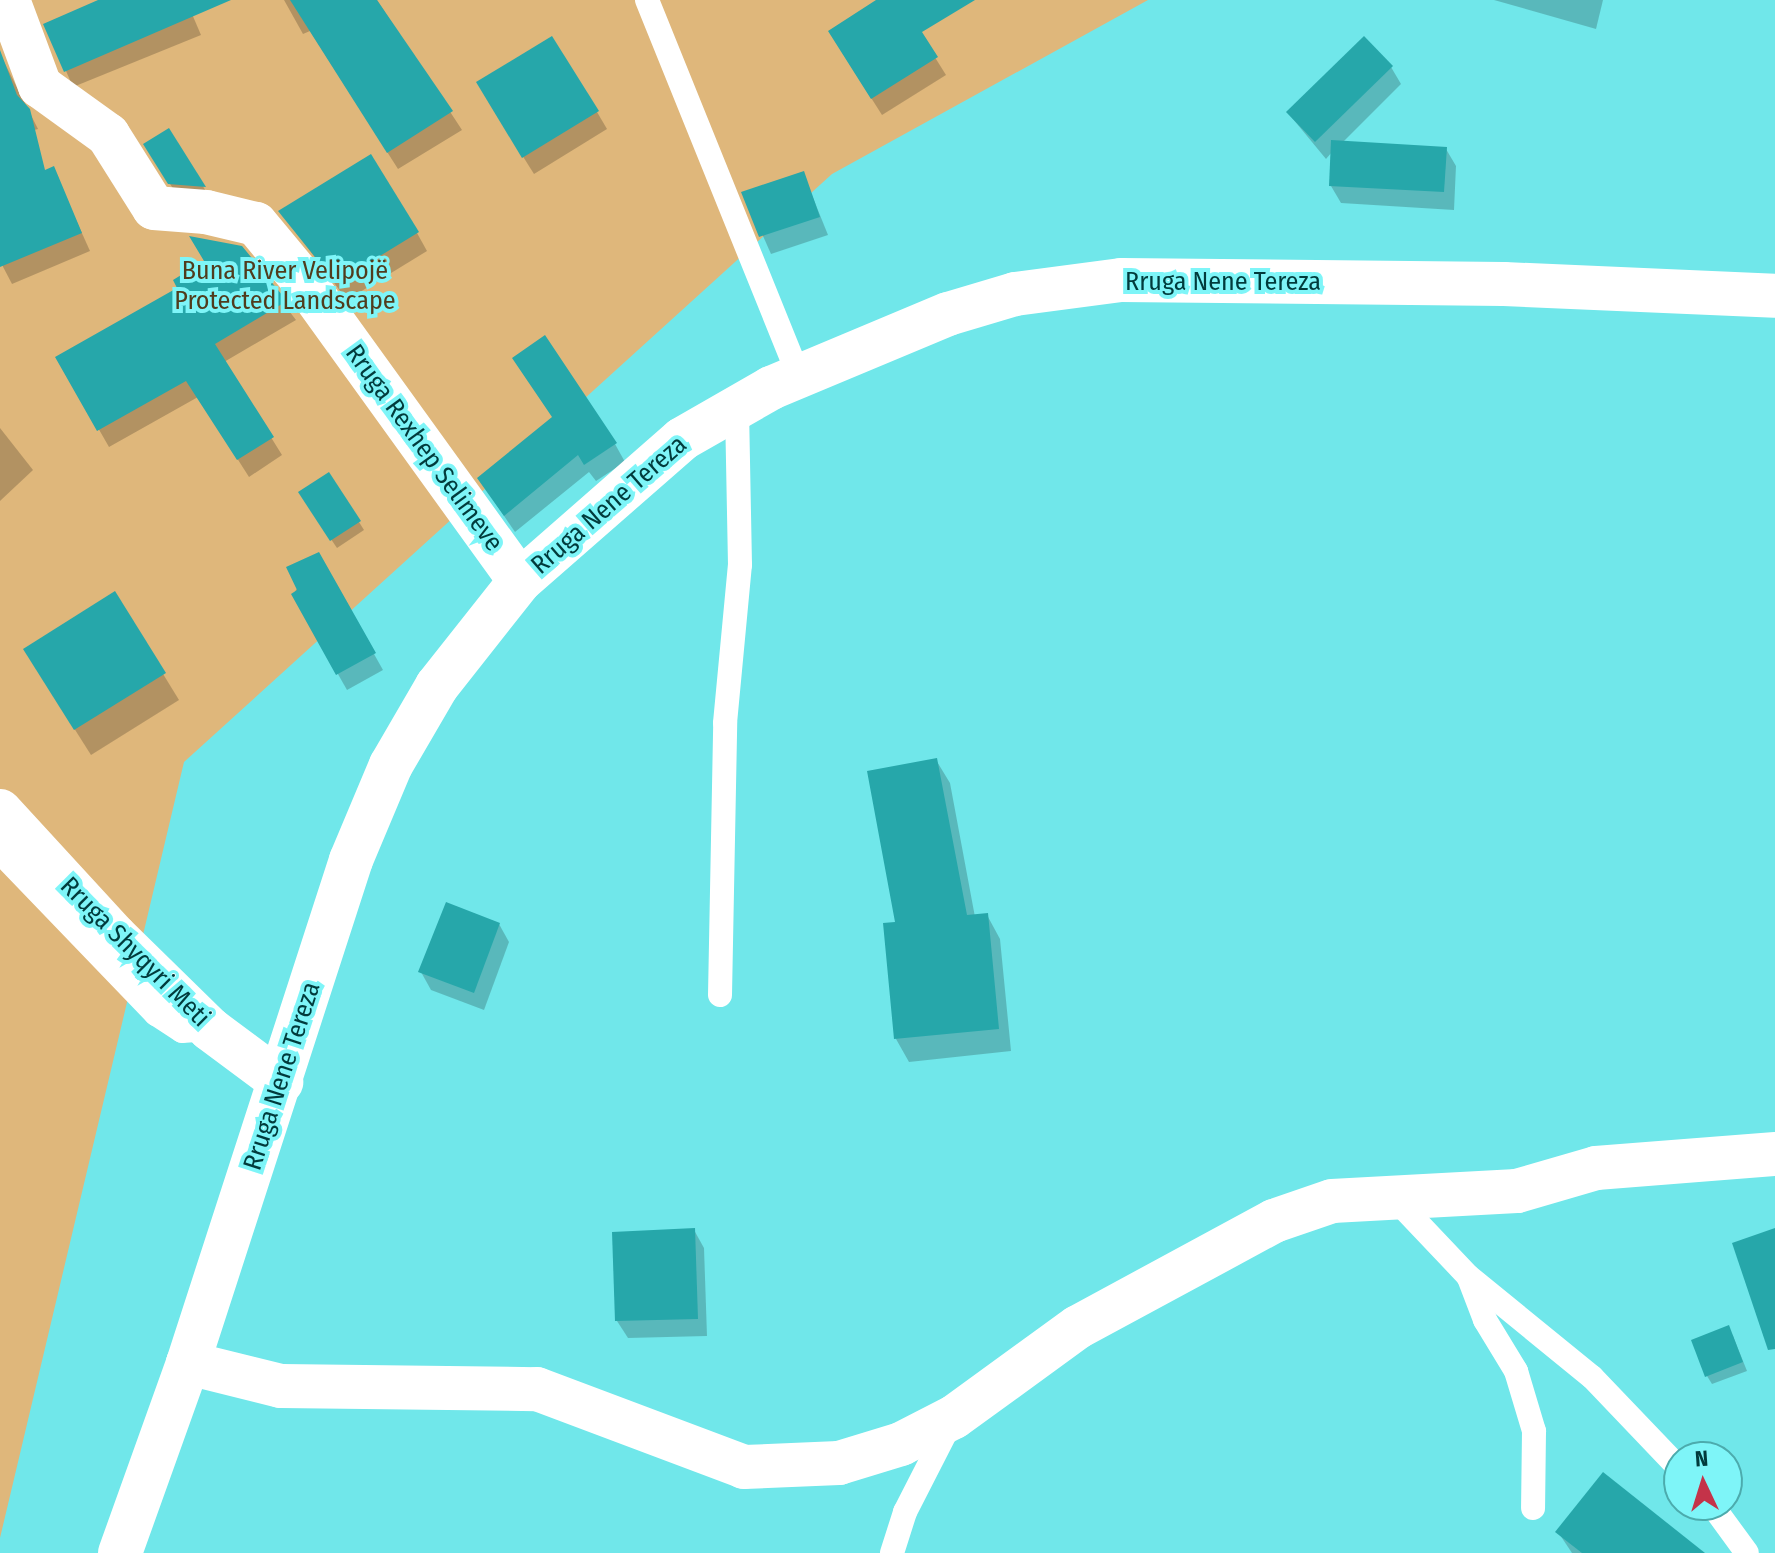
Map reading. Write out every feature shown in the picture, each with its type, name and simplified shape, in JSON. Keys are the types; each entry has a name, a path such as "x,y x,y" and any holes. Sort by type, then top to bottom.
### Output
{"street":[{"name":"Rruga Rexhep Selimeve","path":"8,0 40,86 108,135 154,208 206,212 256,224 305,283 520,581"},
{"name":"Rruga Nene Tereza","path":"120,1553 188,1363 351,860 391,765 437,686 520,581 682,439 799,376 948,314 1001,298 1121,280 1504,284 1775,296"},
{"name":"Rruga Shyqyri Meti","path":"0,811 115,936 210,1029 281,1082"},
{"path":"188,1363 281,1386 537,1389 744,1467 839,1463 901,1444 954,1417 1078,1327 1274,1221 1332,1201 1517,1191 1596,1168 1775,1154"}],"lane":[{"path":"647,0 799,376"},
{"path":"720,995 725,723 740,565 737,408"},
{"path":"0,852 156,1014 182,1031 210,1029"},
{"path":"1395,1199 1468,1276 1592,1377 1663,1451"},
{"path":"1468,1276 1485,1320 1516,1371 1534,1431 1533,1508"},
{"path":"892,1553 905,1512 954,1417"},
{"path":"1724,1521 1747,1553"}],"green space":[{"name":"Buna River Velipojë Protected Landscape","path":"0,0 1148,0 832,174 184,762 0,1538"}],"building":[{"path":"98,0 231,0 64,72 43,24"},
{"path":"290,0 377,0 453,111 387,153"},
{"path":"876,0 975,0 922,32 938,57 871,99 828,31"},
{"path":"552,36 599,111 522,158 476,82"},
{"path":"1364,36 1393,66 1315,142 1286,112"},
{"path":"0,50 17,95 30,109 45,170 54,166 82,233 0,267"},
{"path":"169,128 206,187 168,184 143,144"},
{"path":"1331,140 1447,147 1444,192 1329,186"},
{"path":"371,154 419,232 336,283 278,211"},
{"path":"804,171 820,217 759,237 741,192"},
{"path":"189,236 242,246 287,301 215,344 274,437 237,460 186,381 97,431 55,357 177,288 173,280 204,261"},
{"path":"545,335 617,443 584,465 578,455 504,516 477,478 552,417 512,358"},
{"path":"329,472 361,521 330,541 298,492"},
{"path":"319,552 376,653 336,675 291,594 297,590 286,567"},
{"path":"115,591 166,673 74,730 23,649"},
{"path":"937,758 967,915 988,913 999,1029 894,1039 883,923 895,922 867,771"},
{"path":"446,902 500,923 474,993 418,972"},
{"path":"695,1228 698,1319 615,1321 612,1232"},
{"path":"1775,1228 1775,1349 1768,1350 1732,1243"},
{"path":"1729,1325 1743,1362 1705,1377 1691,1340"},
{"path":"1603,1472 1705,1553 1582,1553 1555,1532"}]}
